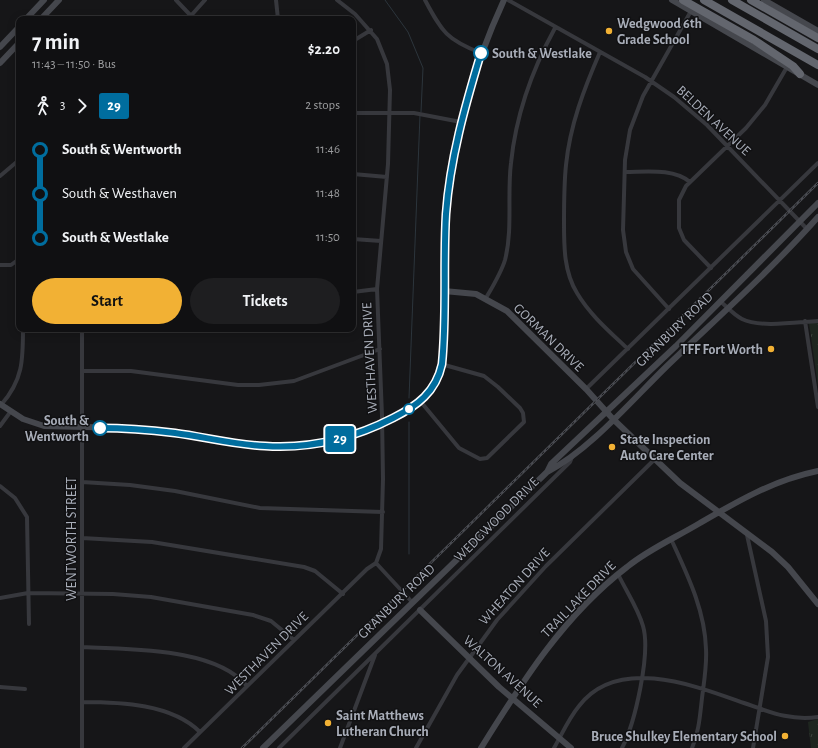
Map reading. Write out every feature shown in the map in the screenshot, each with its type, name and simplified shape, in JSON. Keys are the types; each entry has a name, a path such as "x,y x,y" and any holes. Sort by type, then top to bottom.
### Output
{"highway":[{"path":"683,0 754,40 794,66 800,74"},
{"path":"704,0 818,65"},
{"path":"732,0 818,49"},
{"path":"750,0 818,38"}],"street":[{"path":"29,16 44,0"},
{"path":"45,16 59,0"},
{"path":"176,0 189,16"},
{"path":"193,16 206,0"},
{"path":"276,0 278,16"},
{"name":"WESTHAVEN DRIVE","path":"184,748 294,640 376,563 381,548 382,424 377,289 387,177 390,112 387,64 383,52 371,30 356,14 337,0"},
{"path":"425,0 438,25 451,39 481,53"},
{"path":"23,332 21,371 16,385 1,404 11,412 36,424 50,427 150,430 245,445 282,447 332,441 355,435 402,414 421,402 434,384 442,364 446,213 461,122 481,53 504,0"},
{"name":"BELDEN AVENUE","path":"508,0 555,28 600,52 674,97 698,117 728,146 807,229"},
{"path":"672,0 818,85"},
{"path":"764,0 818,31"},
{"path":"669,309 633,269 626,252 623,230 625,172 627,145 634,118 651,82 691,11"},
{"path":"486,298 504,260 507,246 510,162 519,117 535,68 555,28"},
{"path":"0,47 16,30"},
{"path":"356,39 371,30"},
{"path":"8,38 16,43"},
{"path":"0,63 16,46"},
{"path":"600,52 581,99 570,138 564,186 564,252 570,279 576,293 593,314 628,349"},
{"path":"710,268 687,244 679,228 679,200 686,186 728,146 765,105 787,67"},
{"path":"356,113 390,112 428,114 461,122"},
{"path":"0,176 16,163"},
{"path":"586,390 818,163"},
{"path":"625,172 672,173 680,175 690,182"},
{"path":"356,174 387,177"},
{"name":"GRANBURY ROAD","path":"547,472 551,464 676,346 801,222 818,203"},
{"name":"GRANBURY ROAD","path":"262,748 547,472 572,456 613,419 729,308 818,217"},
{"path":"356,239 382,241"},
{"path":"0,265 11,265 16,262"},
{"path":"356,292 377,289"},
{"name":"GORMAN DRIVE","path":"444,291 463,291 486,298 516,319 586,390 605,412 680,483 788,567 818,604"},
{"path":"720,301 740,318 747,321 761,323 818,321"},
{"path":"805,321 817,391 818,407"},
{"name":"WENTWORTH STREET","path":"82,332 82,748"},
{"path":"82,371 131,371 238,385 258,385 294,381 380,349"},
{"path":"421,402 452,441 471,456 480,459 487,458 522,424 523,414 498,387 484,376 442,364"},
{"path":"0,426 11,412"},
{"path":"572,456 574,446 586,435 591,426"},
{"name":"WEDGWOOD DRIVE","path":"279,748 570,462 572,456"},
{"name":"WHEATON DRIVE","path":"416,748 441,702 469,658 518,594 655,459"},
{"name":"TRAIL LAKE DRIVE","path":"481,748 512,698 559,633 618,574 644,555 740,499 793,476 818,471"},
{"path":"82,482 130,485 175,491 260,508 382,512"},
{"path":"0,486 15,498 27,517 29,624"},
{"path":"747,534 766,621 768,646 767,669 759,708 754,748"},
{"path":"82,538 152,542 304,567 315,571 343,594"},
{"path":"671,539 687,575 701,614 706,649 703,690 697,733 692,748"},
{"path":"376,563 412,602"},
{"path":"618,574 643,626 646,647 642,678 635,711 622,748"},
{"path":"0,598 6,595 28,593 151,597 253,615 271,621 294,640"},
{"name":"WALTON AVENUE","path":"420,610 512,698 571,748"},
{"path":"83,647 152,652 195,659 221,667 233,673 247,686"},
{"path":"340,748 376,653"},
{"path":"554,748 579,706 598,690 620,680 642,678 667,680 703,690 788,718 818,717"},
{"path":"0,687 25,689"},
{"path":"82,702 161,710 183,718 200,732"}],"green space":[{"path":"818,322 818,385 809,323"},
{"path":"818,719 818,748 811,748 808,722"}],"waterway":[{"path":"385,0 408,32 423,68 421,112"},
{"path":"409,398 420,115"},
{"path":"409,422 409,554"}],"railway":[{"path":"242,748 818,183"}],"bus line":[{"name":"29","path":"100,428 125,428 176,433 245,445 282,447 297,446 332,441 355,435 402,414 421,402 438,377 442,364 446,213 456,147 468,94 481,53"}],"place":[{"name":"Wedgwood 6th Grade School","path":"609,31"},
{"name":"South & Westlake","path":"481,53"},
{"name":"TFF Fort Worth","path":"771,349"},
{"name":"South & Wentworth","path":"100,428"},
{"name":"State Inspection Auto Care Center","path":"612,447"},
{"name":"Saint Matthews Lutheran Church","path":"328,723"},
{"name":"Bruce Shulkey Elementary School","path":"785,736"}]}
